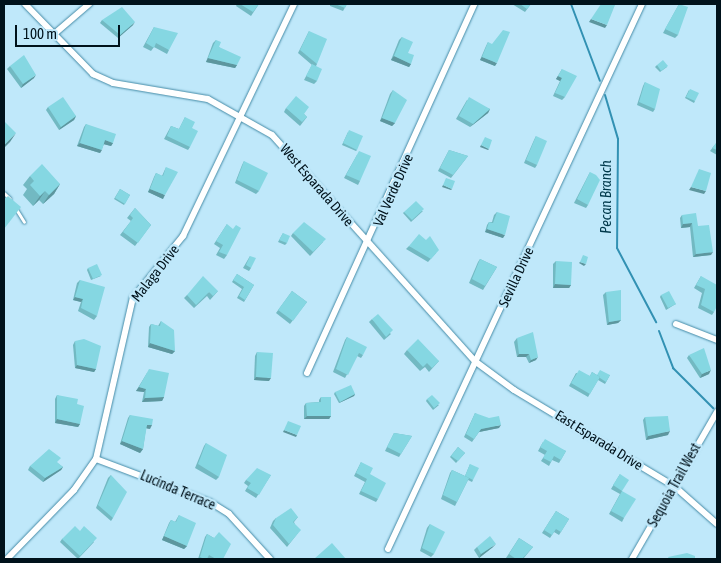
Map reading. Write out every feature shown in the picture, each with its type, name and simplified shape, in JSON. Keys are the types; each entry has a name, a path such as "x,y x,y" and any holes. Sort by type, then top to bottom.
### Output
{"street":[{"name":"West Esparada Drive","path":"25,4 84,68 103,79 196,95 242,115 291,152 369,244 476,362"},
{"path":"53,36 89,4"},
{"name":"Malaga Drive","path":"7,559 74,490 96,459 132,299 183,236 294,4"},
{"name":"Val Verde Drive","path":"307,373 369,244 474,4"},
{"name":"Sevilla Drive","path":"388,550 642,4"},
{"path":"676,324 717,340"},
{"name":"East Esparada Drive","path":"476,362 514,390 674,486 717,524"},
{"name":"Sequoia Trail West","path":"632,559 717,412"},
{"name":"Lucinda Terrace","path":"96,459 210,502 228,514 270,559"}],"lane":[{"path":"4,192 24,222"}],"building":[{"path":"240,4 259,4 253,12"},
{"path":"335,4 347,4 345,8"},
{"path":"520,4 531,4 527,9"},
{"path":"601,4 615,5 607,25 591,19"},
{"path":"679,4 688,7 678,35 665,29"},
{"path":"122,7 135,22 120,35 102,20"},
{"path":"154,27 178,33 169,50 156,43 154,48 146,43"},
{"path":"503,30 510,32 497,63 482,57 488,42 492,44"},
{"path":"309,31 327,39 317,64 300,50"},
{"path":"402,37 413,42 408,53 414,55 411,64 394,56"},
{"path":"216,40 221,42 219,47 241,57 237,65 208,58"},
{"path":"24,55 36,75 23,84 10,66"},
{"path":"663,60 668,66 661,71 657,65"},
{"path":"312,64 322,69 317,81 306,76"},
{"path":"562,69 577,76 565,97 555,93 562,78 558,76"},
{"path":"645,82 660,89 655,109 639,102"},
{"path":"690,89 699,93 695,101 686,97"},
{"path":"393,90 407,100 395,123 382,118"},
{"path":"296,96 309,107 304,114 307,117 302,122 286,108"},
{"path":"63,97 76,116 61,127 48,107"},
{"path":"469,97 490,109 473,124 459,116"},
{"path":"185,117 195,122 192,128 198,131 190,147 167,136 171,126 179,129"},
{"path":"4,121 16,133 5,144 4,143"},
{"path":"86,124 116,134 113,143 105,140 102,150 80,143"},
{"path":"349,130 363,136 357,150 343,143"},
{"path":"536,136 547,141 537,165 526,160"},
{"path":"485,137 492,140 489,149 481,145"},
{"path":"717,142 717,150 712,148"},
{"path":"449,150 468,156 453,175 440,168"},
{"path":"359,151 371,156 360,181 346,175"},
{"path":"244,161 268,173 259,191 237,180"},
{"path":"42,164 60,184 49,195 45,191 40,196 30,185 34,181 30,176"},
{"path":"166,167 178,172 165,195 150,189 156,173 163,176"},
{"path":"699,169 711,173 706,191 691,187"},
{"path":"590,172 600,180 588,205 577,199"},
{"path":"446,178 455,181 452,189 443,185"},
{"path":"120,189 130,195 125,204 115,198"},
{"path":"8,196 21,207 4,229 4,200"},
{"path":"416,201 424,209 412,220 404,212"},
{"path":"135,208 151,225 138,243 123,232 133,218 130,215"},
{"path":"497,212 510,216 505,235 487,229 489,222 493,223"},
{"path":"696,213 698,226 709,225 713,252 696,254 692,223 683,224 682,215"},
{"path":"304,222 326,239 313,252 293,233"},
{"path":"227,224 233,229 236,225 241,228 227,255 219,252 223,245 216,241"},
{"path":"283,233 290,236 287,243 279,240"},
{"path":"419,234 426,240 430,236 439,250 431,259 409,246"},
{"path":"583,255 588,257 586,264 580,262"},
{"path":"250,256 256,258 251,268 246,265"},
{"path":"480,259 497,267 485,286 472,279"},
{"path":"556,261 572,262 571,285 555,284"},
{"path":"97,264 102,275 93,279 88,268"},
{"path":"237,274 254,285 245,300 239,296 244,287 233,280"},
{"path":"203,276 218,291 213,296 209,292 196,305 187,295"},
{"path":"701,276 717,285 717,306 714,312 701,305 705,289 696,285"},
{"path":"80,280 105,287 97,316 81,308 83,299 75,297"},
{"path":"621,290 621,320 609,322 606,292"},
{"path":"292,291 307,302 293,321 278,310"},
{"path":"669,291 676,304 668,308 661,295"},
{"path":"378,314 393,330 386,337 372,319"},
{"path":"161,321 174,330 175,351 150,343 151,324 160,326"},
{"path":"533,332 538,357 531,360 529,354 519,354 517,338"},
{"path":"347,337 367,347 363,355 359,353 348,375 336,369"},
{"path":"84,339 101,346 96,369 77,365 75,341"},
{"path":"418,339 439,361 432,368 427,363 423,367 407,350"},
{"path":"704,348 711,370 702,374 689,355"},
{"path":"257,352 273,353 271,378 256,377"},
{"path":"149,369 169,373 164,397 145,398 146,389 139,387"},
{"path":"579,370 590,376 592,372 600,377 590,394 571,383"},
{"path":"600,370 610,375 606,382 597,375"},
{"path":"351,385 355,394 340,402 335,392"},
{"path":"57,395 78,399 77,404 84,406 80,424 57,419"},
{"path":"432,395 440,403 434,408 427,399"},
{"path":"321,397 331,397 331,416 307,416 306,403 321,402"},
{"path":"475,413 489,418 499,416 501,425 481,429 474,439 466,434"},
{"path":"130,415 153,419 152,425 147,425 143,449 122,441"},
{"path":"668,416 670,431 648,436 645,417"},
{"path":"288,421 301,426 297,435 284,430"},
{"path":"394,433 412,436 401,454 387,447"},
{"path":"545,439 566,451 561,460 554,456 551,462 543,458 547,451 540,447"},
{"path":"206,443 227,455 219,477 198,464"},
{"path":"458,447 465,453 458,461 451,456"},
{"path":"49,449 61,458 57,462 63,467 45,478 30,466"},
{"path":"361,462 373,468 370,474 386,483 378,499 361,491 367,479 356,473"},
{"path":"470,464 479,468 473,480 465,476"},
{"path":"257,468 271,475 259,495 247,488 251,483 246,480"},
{"path":"452,470 469,478 457,502 443,495"},
{"path":"620,474 629,480 622,491 613,485"},
{"path":"111,475 127,492 113,518 98,505"},
{"path":"622,491 636,499 624,518 611,511"},
{"path":"291,508 298,517 293,522 301,530 289,544 273,525 276,518"},
{"path":"556,511 569,519 561,532 556,529 552,535 544,530"},
{"path":"179,515 196,523 187,546 164,536 171,520 176,522"},
{"path":"430,524 445,532 434,554 422,548"},
{"path":"75,526 80,531 84,526 97,538 80,556 62,539"},
{"path":"219,532 231,544 223,559 216,559 209,555 207,559 200,557 207,534 214,538"},
{"path":"490,536 496,544 481,554 477,547"},
{"path":"519,538 533,547 522,559 516,559 509,554"},
{"path":"332,543 346,559 314,559"},
{"path":"687,553 695,556 695,559 669,559 668,557"}],"waterway":[{"name":"Pecan Branch","path":"571,4 600,81"},
{"name":"Pecan Branch","path":"605,95 618,139 617,248 656,322"},
{"name":"Pecan Branch","path":"659,331 673,368 713,408"}]}
